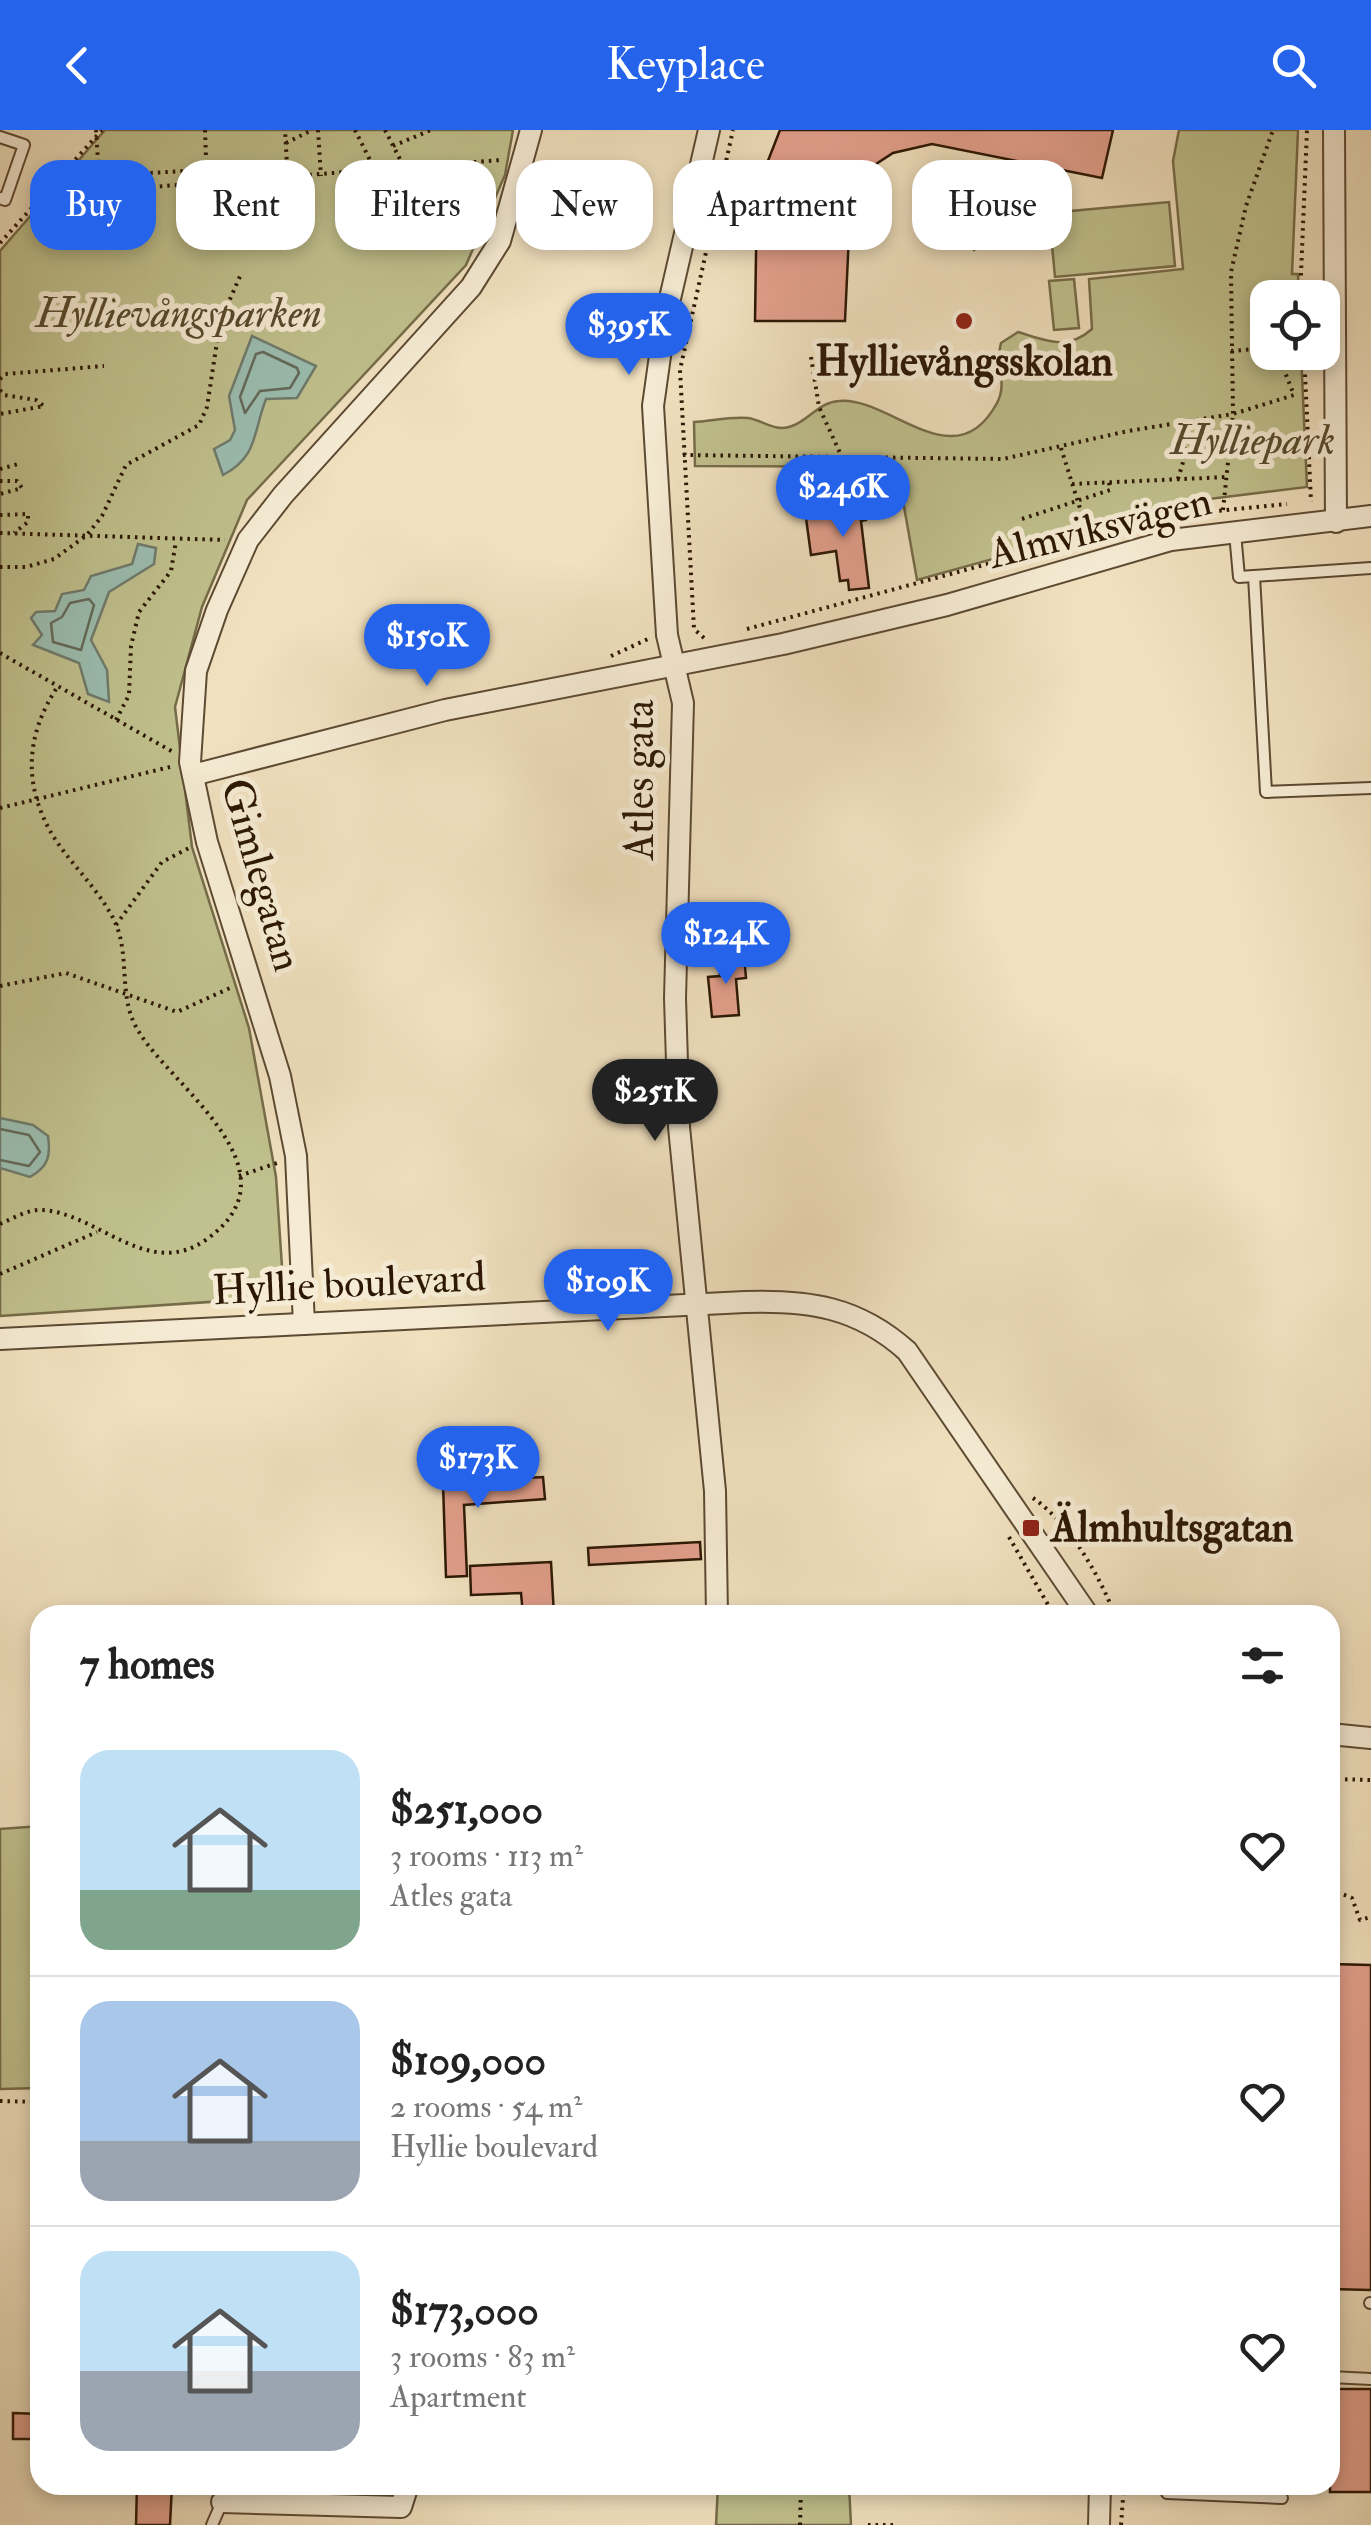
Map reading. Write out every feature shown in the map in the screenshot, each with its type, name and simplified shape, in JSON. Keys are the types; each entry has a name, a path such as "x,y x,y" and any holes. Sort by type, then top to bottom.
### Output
{"street":[{"name":"Gimlegatan","path":"304,1324 296,1156 280,1076 207,842 191,768 196,670 216,610 248,540 283,495 471,288 500,242 531,130"},
{"name":"Atles gata","path":"708,130 654,373 667,634 683,704 675,998 679,1128 715,1492 717,1605"},
{"path":"1334,130 1336,522"},
{"name":"Almviksvägen","path":"191,768 445,710 674,666 947,605 1172,540 1371,516"},
{"name":"Hyllie boulevard","path":"0,1339 788,1300 824,1304 885,1331 929,1378 1081,1605"},
{"path":"1340,1735 1371,1738"},
{"path":"1100,2495 1100,2525"},
{"path":"222,2502 399,2516"}],"lane":[{"path":"0,137 24,145 5,200 0,198"},
{"path":"1235,533 1239,577 1371,568"},
{"path":"1254,576 1266,792 1371,788"},
{"path":"1340,2377 1371,2379"},
{"path":"1196,2495 1282,2498"},
{"path":"212,2525 222,2502"}],"path":[{"path":"204,130 206,160"},
{"path":"285,130 287,160"},
{"path":"286,143 315,130 321,176"},
{"path":"354,130 370,160"},
{"path":"385,130 400,160"},
{"path":"393,146 431,130"},
{"path":"694,629 680,370 733,130"},
{"path":"1223,510 1234,414 1231,351 1236,244 1272,130"},
{"path":"1301,280 1307,130"},
{"path":"98,132 99,160"},
{"path":"0,243 98,132"},
{"path":"496,160 525,157"},
{"path":"315,176 335,175"},
{"path":"0,567 26,567 54,558 86,535 102,516 126,465 199,425 208,408 220,322 241,274"},
{"path":"1231,351 1250,349"},
{"path":"811,357 819,407 841,456"},
{"path":"0,379 6,374 104,366"},
{"path":"683,455 1003,459 1128,431 1234,414 1294,395 1284,370"},
{"path":"1305,370 1311,502"},
{"path":"0,390 4,395 36,400 44,406 0,414"},
{"path":"1178,479 1195,422"},
{"path":"1060,448 1089,537"},
{"path":"0,469 18,464"},
{"path":"1072,484 1227,477"},
{"path":"0,481 16,481 22,488 0,494"},
{"path":"1022,519 1110,490 1109,482"},
{"path":"0,515 28,514 28,522 14,534"},
{"path":"0,534 248,540"},
{"path":"116,720 130,695 131,646 139,612 172,571 176,540"},
{"path":"0,652 191,768"},
{"path":"0,1224 42,1210 155,1252 184,1250 206,1240 234,1207 239,1176 235,1152 224,1131 140,1036 124,993 116,925 97,892 54,837 38,799 32,736 58,686"},
{"path":"116,925 162,862 207,842"},
{"path":"0,986 66,973 177,1012 217,998 250,974"},
{"path":"239,1176 296,1156"},
{"path":"0,1274 97,1232"},
{"path":"1026,1493 1052,1512 1104,1588 1111,1605"},
{"path":"1005,1529 1048,1605"},
{"path":"1340,1778 1371,1780"},
{"path":"1340,1893 1352,1898 1360,1920 1371,1917"},
{"path":"0,2101 30,2102"},
{"path":"800,2525 801,2495"},
{"path":"1121,2525 1123,2495"},
{"path":"868,2525 894,2525"}],"green space":[{"name":"Hyllievångsparken","path":"105,130 513,130 505,175 496,196 496,160 335,160 335,250 472,250 466,265 247,500 202,607 175,707 192,847 249,1028 276,1177 284,1297 0,1316 0,251 30,216 30,250 156,250 156,160 79,160"},
{"name":"Hylliepark","path":"1179,130 1298,130 1292,274 1298,274 1298,280 1250,280 1250,370 1302,370 1307,487 1209,499 917,580 897,467 695,466 694,422 742,418 786,428 826,404 839,401 859,403 942,435 962,435 980,425 1000,395 1001,343 1018,332 1057,342 1083,336 1092,329 1089,279 1183,269 1173,161"},
{"path":"1169,202 1175,266 1055,277 1052,250 1072,250 1072,211"},
{"path":"1074,279 1079,328 1054,330 1049,281"},
{"path":"30,1827 30,2088 0,2089 0,1829"},
{"path":"718,2495 850,2495 851,2525 716,2525"}],"water":[{"path":"252,336 316,366 297,398 266,399 249,452 223,475 214,449 230,440 235,430 229,396"},
{"path":"138,544 156,548 154,564 109,592 91,640 107,670 109,702 88,694 79,663 33,645 42,635 31,618 36,612 55,611 62,594 84,590 91,576 132,564"},
{"path":"0,1118 33,1125 48,1136 47,1160 30,1177 0,1168"}],"building":[{"name":"Hyllievångsskolan","path":"780,130 1113,130 1102,178 1072,172 1072,160 1012,160 932,144 893,153 882,160 768,160"},
{"name":"Hyllievångsskolan","path":"756,250 848,250 845,321 755,321"},
{"path":"863,490 866,520 861,521 869,588 849,590 848,580 840,581 836,551 811,555 806,518 848,512 845,492"},
{"path":"744,956 746,978 736,979 739,1015 712,1017 708,977 720,976 718,958"},
{"path":"543,1477 545,1499 464,1505 467,1576 446,1577 443,1483"},
{"path":"700,1542 701,1559 589,1565 588,1548"},
{"path":"551,1562 553,1605 522,1605 521,1593 471,1595 470,1566"},
{"path":"1340,1964 1371,1965 1371,2290 1340,2289"},
{"path":"1340,2389 1371,2389 1371,2492 1340,2492"},
{"path":"13,2413 30,2414 30,2439 13,2439"},
{"path":"137,2495 172,2495 170,2525 136,2525"}],"place":[{"name":"Hyllievångsskolan","path":"964,321"},
{"name":"Älmhultsgatan","path":"1031,1528"}]}
